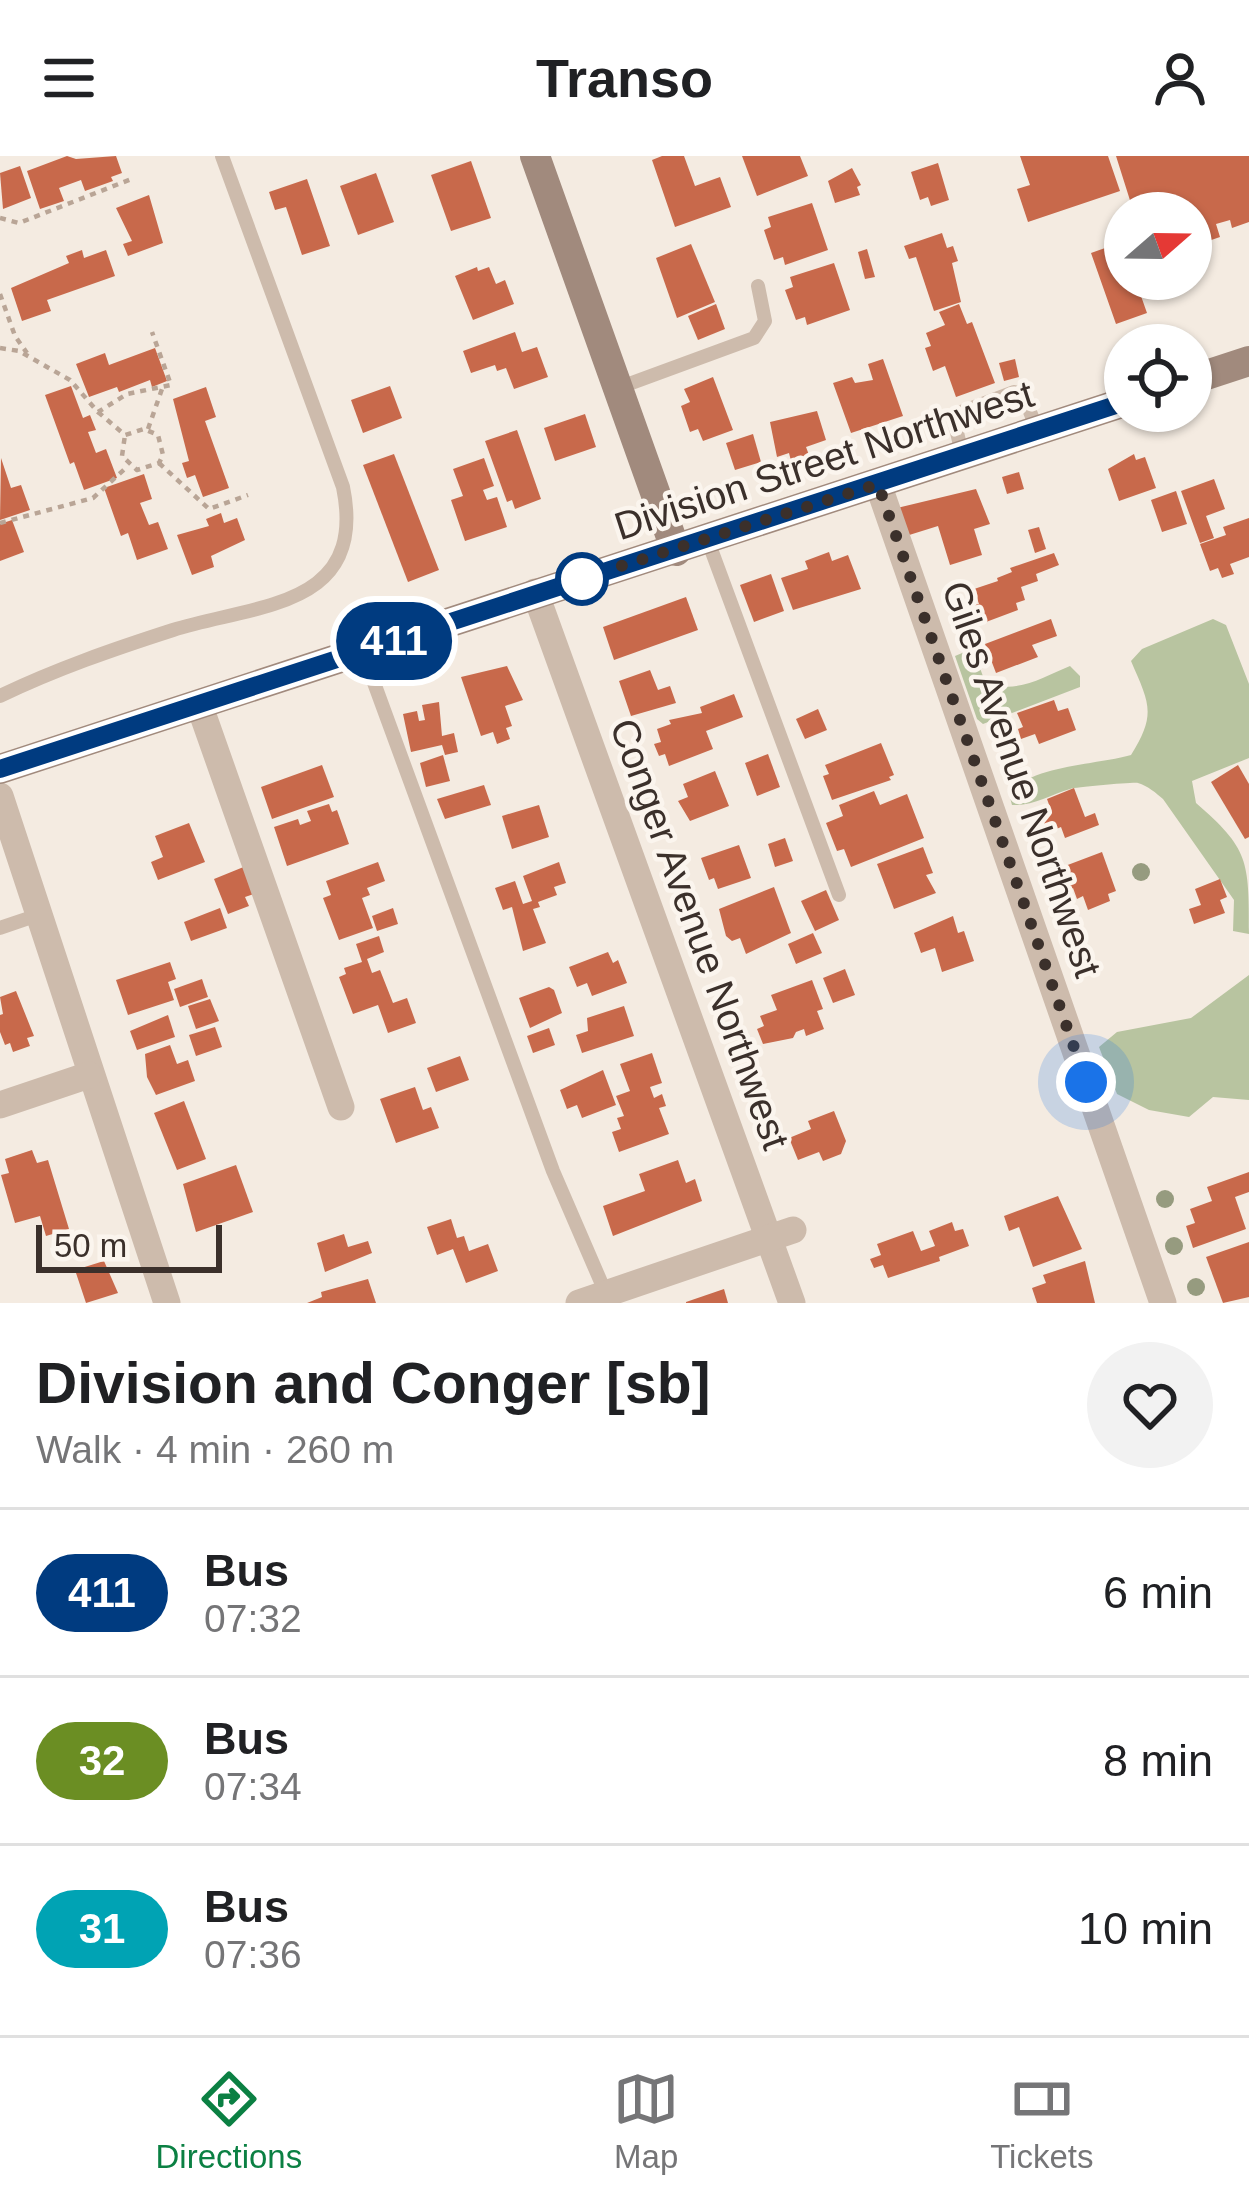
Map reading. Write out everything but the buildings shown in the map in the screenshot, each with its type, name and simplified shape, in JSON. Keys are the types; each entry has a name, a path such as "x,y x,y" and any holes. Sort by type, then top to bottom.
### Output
{"street":[{"path":"535,156 676,551"},
{"path":"1212,373 1249,361"},
{"name":"Division Street Northwest","path":"0,769 1104,409"},
{"name":"Giles Avenue Northwest","path":"878,484 1163,1303"},
{"name":"Conger Avenue Northwest","path":"536,592 781,1235 792,1303"},
{"path":"200,704 341,1107"},
{"path":"0,796 167,1303"},
{"path":"0,1105 89,1075"},
{"path":"598,1300 781,1235"}],"lane":[{"path":"0,696 118,648 271,608 315,586 340,555 349,514 344,487 222,156"},
{"path":"618,388 754,338 765,321 758,286"},
{"path":"963,456 952,422 957,410 1018,392 1038,431"},
{"path":"708,541 839,895"},
{"path":"362,650 598,1300"},
{"path":"0,928 38,915"}],"path":[{"path":"0,218 19,223 134,178"},
{"path":"0,294 15,336 30,358"},
{"path":"98,412 127,394 171,385 152,332"},
{"path":"0,348 19,351 70,380 125,435"},
{"path":"148,429 162,388"},
{"path":"148,429 158,435 159,463 137,470 128,466 121,447 125,435 148,429"},
{"path":"159,463 209,509 248,495"},
{"path":"0,523 93,498 128,466"}],"green space":[{"path":"1213,619 1226,625 1249,684 1249,758 1192,781 1196,803 1227,832 1242,858 1249,934 1233,931 1234,900 1163,799 1148,788 1134,783 1074,788 1020,805 1012,805 1009,794 1032,777 1131,755 1148,708 1131,661 1142,649"},
{"path":"967,651 975,654 985,682 996,686 1018,686 1070,666 1080,676 1080,687 983,724 977,719 955,656"},
{"path":"1249,975 1249,1100 1213,1097 1189,1117 1149,1110 1117,1094 1099,1047 1117,1032 1191,1018"}],"bus line":[{"name":"411","path":"0,769 1104,409"}],"route":[{"path":"582,579 571,582 878,484 1086,1082"}]}
